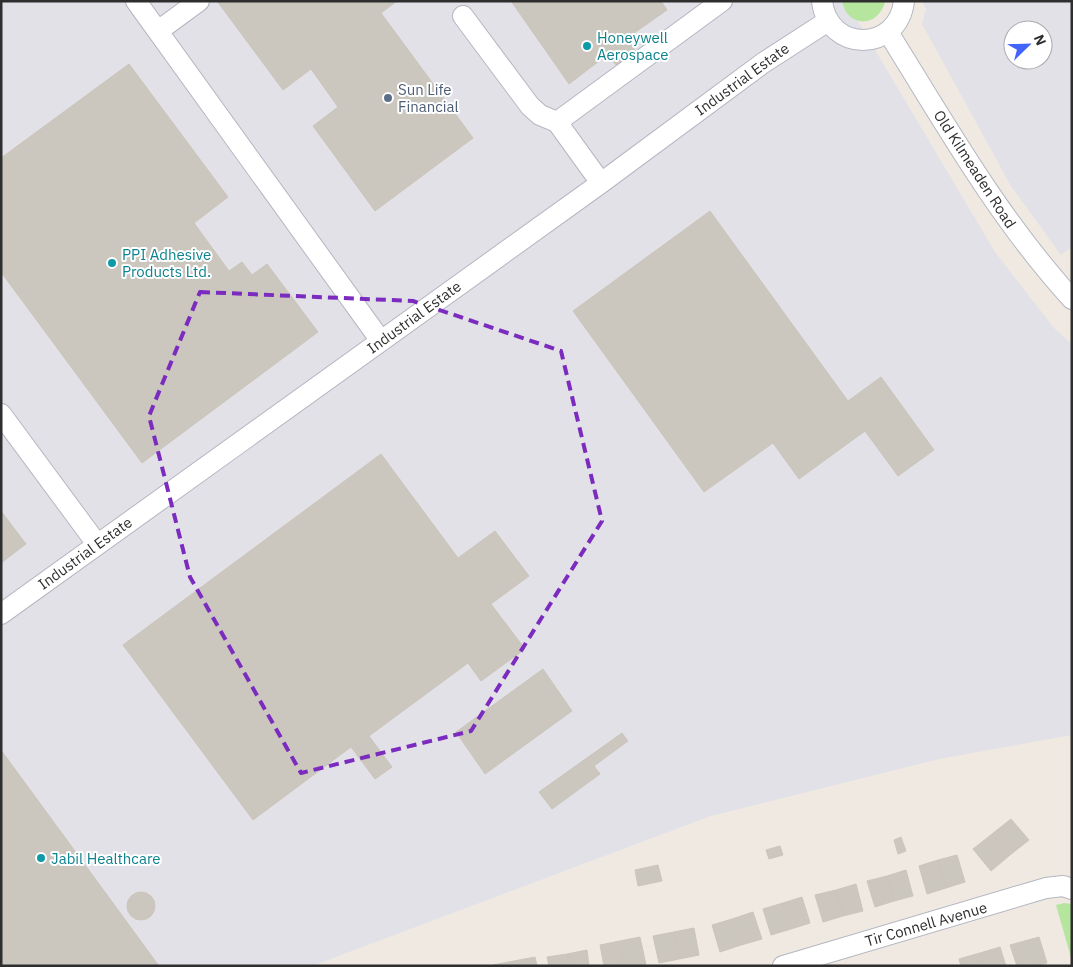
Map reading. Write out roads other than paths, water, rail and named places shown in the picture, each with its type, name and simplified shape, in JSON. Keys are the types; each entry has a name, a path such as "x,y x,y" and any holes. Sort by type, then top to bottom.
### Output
{"street":[{"path":"136,1 381,341"},
{"path":"158,31 199,1"},
{"path":"556,122 722,1"},
{"path":"822,1 828,21 837,31 849,38 862,41 876,39 888,32 900,18 904,1"},
{"path":"463,16 530,106 540,115 556,122 601,183"},
{"name":"Industrial Estate","path":"1,614 601,183 763,63 828,21"},
{"name":"Old Kilmeaden Road","path":"888,32 995,202 1037,259 1072,299"},
{"path":"1,414 97,544"},
{"name":"Tir Connell Avenue","path":"783,966 1071,882"}],"place":[{"name":"Honeywell Aerospace","path":"587,46"},
{"name":"Sun Life Financial","path":"388,98"},
{"name":"PPI Adhesive Products Ltd.","path":"112,263"},
{"name":"Jabil Healthcare","path":"41,858"}]}
